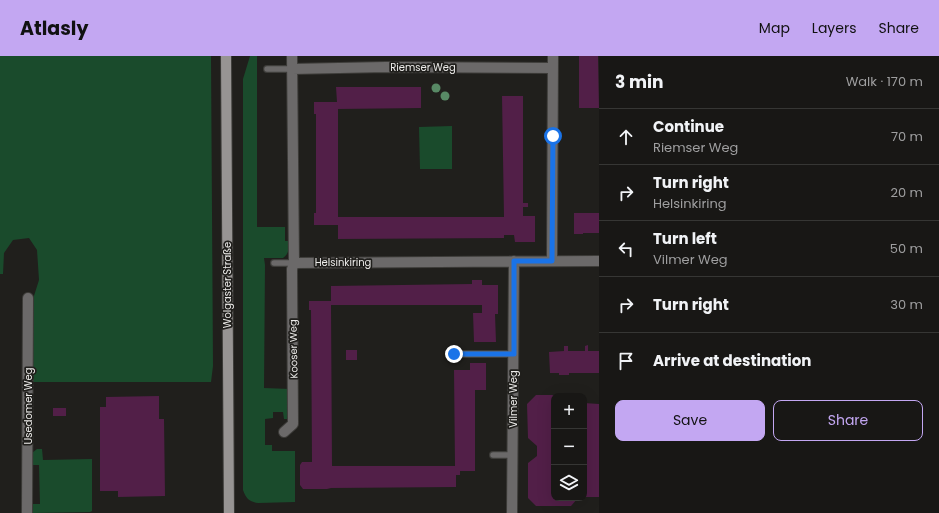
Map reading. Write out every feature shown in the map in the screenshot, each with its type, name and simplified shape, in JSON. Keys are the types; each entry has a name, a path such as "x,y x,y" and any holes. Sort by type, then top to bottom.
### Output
{"main road":[{"name":"Wolgaster Straße","path":"226,56 229,513"}],"street":[{"path":"292,56 294,262"},
{"path":"552,261 553,56"},
{"name":"Riemser Weg","path":"292,69 386,67 553,68"},
{"name":"Vilmer Weg","path":"512,513 514,261"},
{"name":"Helsinkiring","path":"294,262 599,261"},
{"name":"Kooser Weg","path":"284,432 293,424 292,269 294,262"},
{"name":"Usedomer Weg","path":"27,513 28,298"}],"lane":[{"path":"267,69 292,69"},
{"path":"274,263 294,262"},
{"path":"454,354 514,354"},
{"path":"493,455 513,455"}],"green space":[{"path":"0,56 211,56 213,366 211,382 33,382 33,299 39,280 37,250 29,238 13,240 4,253 3,274 0,274"},
{"path":"250,56 257,56 257,227 285,227 285,241 290,241 288,253 283,258 264,258 264,388 290,389 289,417 284,419 283,412 273,412 273,418 265,419 265,445 272,445 272,451 295,451 295,502 255,503 245,496 243,490 243,79"},
{"path":"452,126 452,169 420,169 419,127"},
{"path":"37,449 42,449 43,460 92,459 92,511 33,513 33,504 40,504 39,465 32,465 32,453"}],"building":[{"path":"579,56 598,56 599,108 579,108"},
{"path":"336,87 421,87 421,108 338,109 338,217 504,217 502,96 523,96 523,203 528,203 528,207 523,207 523,216 535,216 535,242 515,242 514,235 504,235 504,238 338,239 338,225 314,225 314,213 316,213 316,114 314,114 314,102 337,102"},
{"path":"574,213 599,213 599,233 574,234"},
{"path":"472,280 482,280 482,285 498,285 498,314 495,314 496,342 474,342 473,313 482,313 482,305 331,305 332,466 455,466 454,370 470,370 470,363 486,363 486,390 475,390 475,471 460,471 460,475 456,475 456,487 303,489 300,485 300,465 302,462 312,462 311,310 309,310 309,301 331,301 331,286 472,284"},
{"path":"588,345 588,351 599,351 599,373 569,373 569,375 559,375 559,373 550,373 549,352 564,351 564,346 568,346 568,351 585,351 585,346"},
{"path":"346,350 357,350 357,360 346,360"},
{"path":"536,395 551,395 551,501 575,501 571,506 536,506 528,498 528,463 537,456 537,446 528,438 527,404"},
{"path":"159,396 159,419 164,419 165,496 118,497 118,491 100,491 100,407 106,407 106,397"},
{"path":"587,403 599,404 599,497 587,497"},
{"path":"53,408 66,408 66,416 53,416"}],"route":[{"path":"454,354 514,354 514,261 552,261 553,136"}]}
